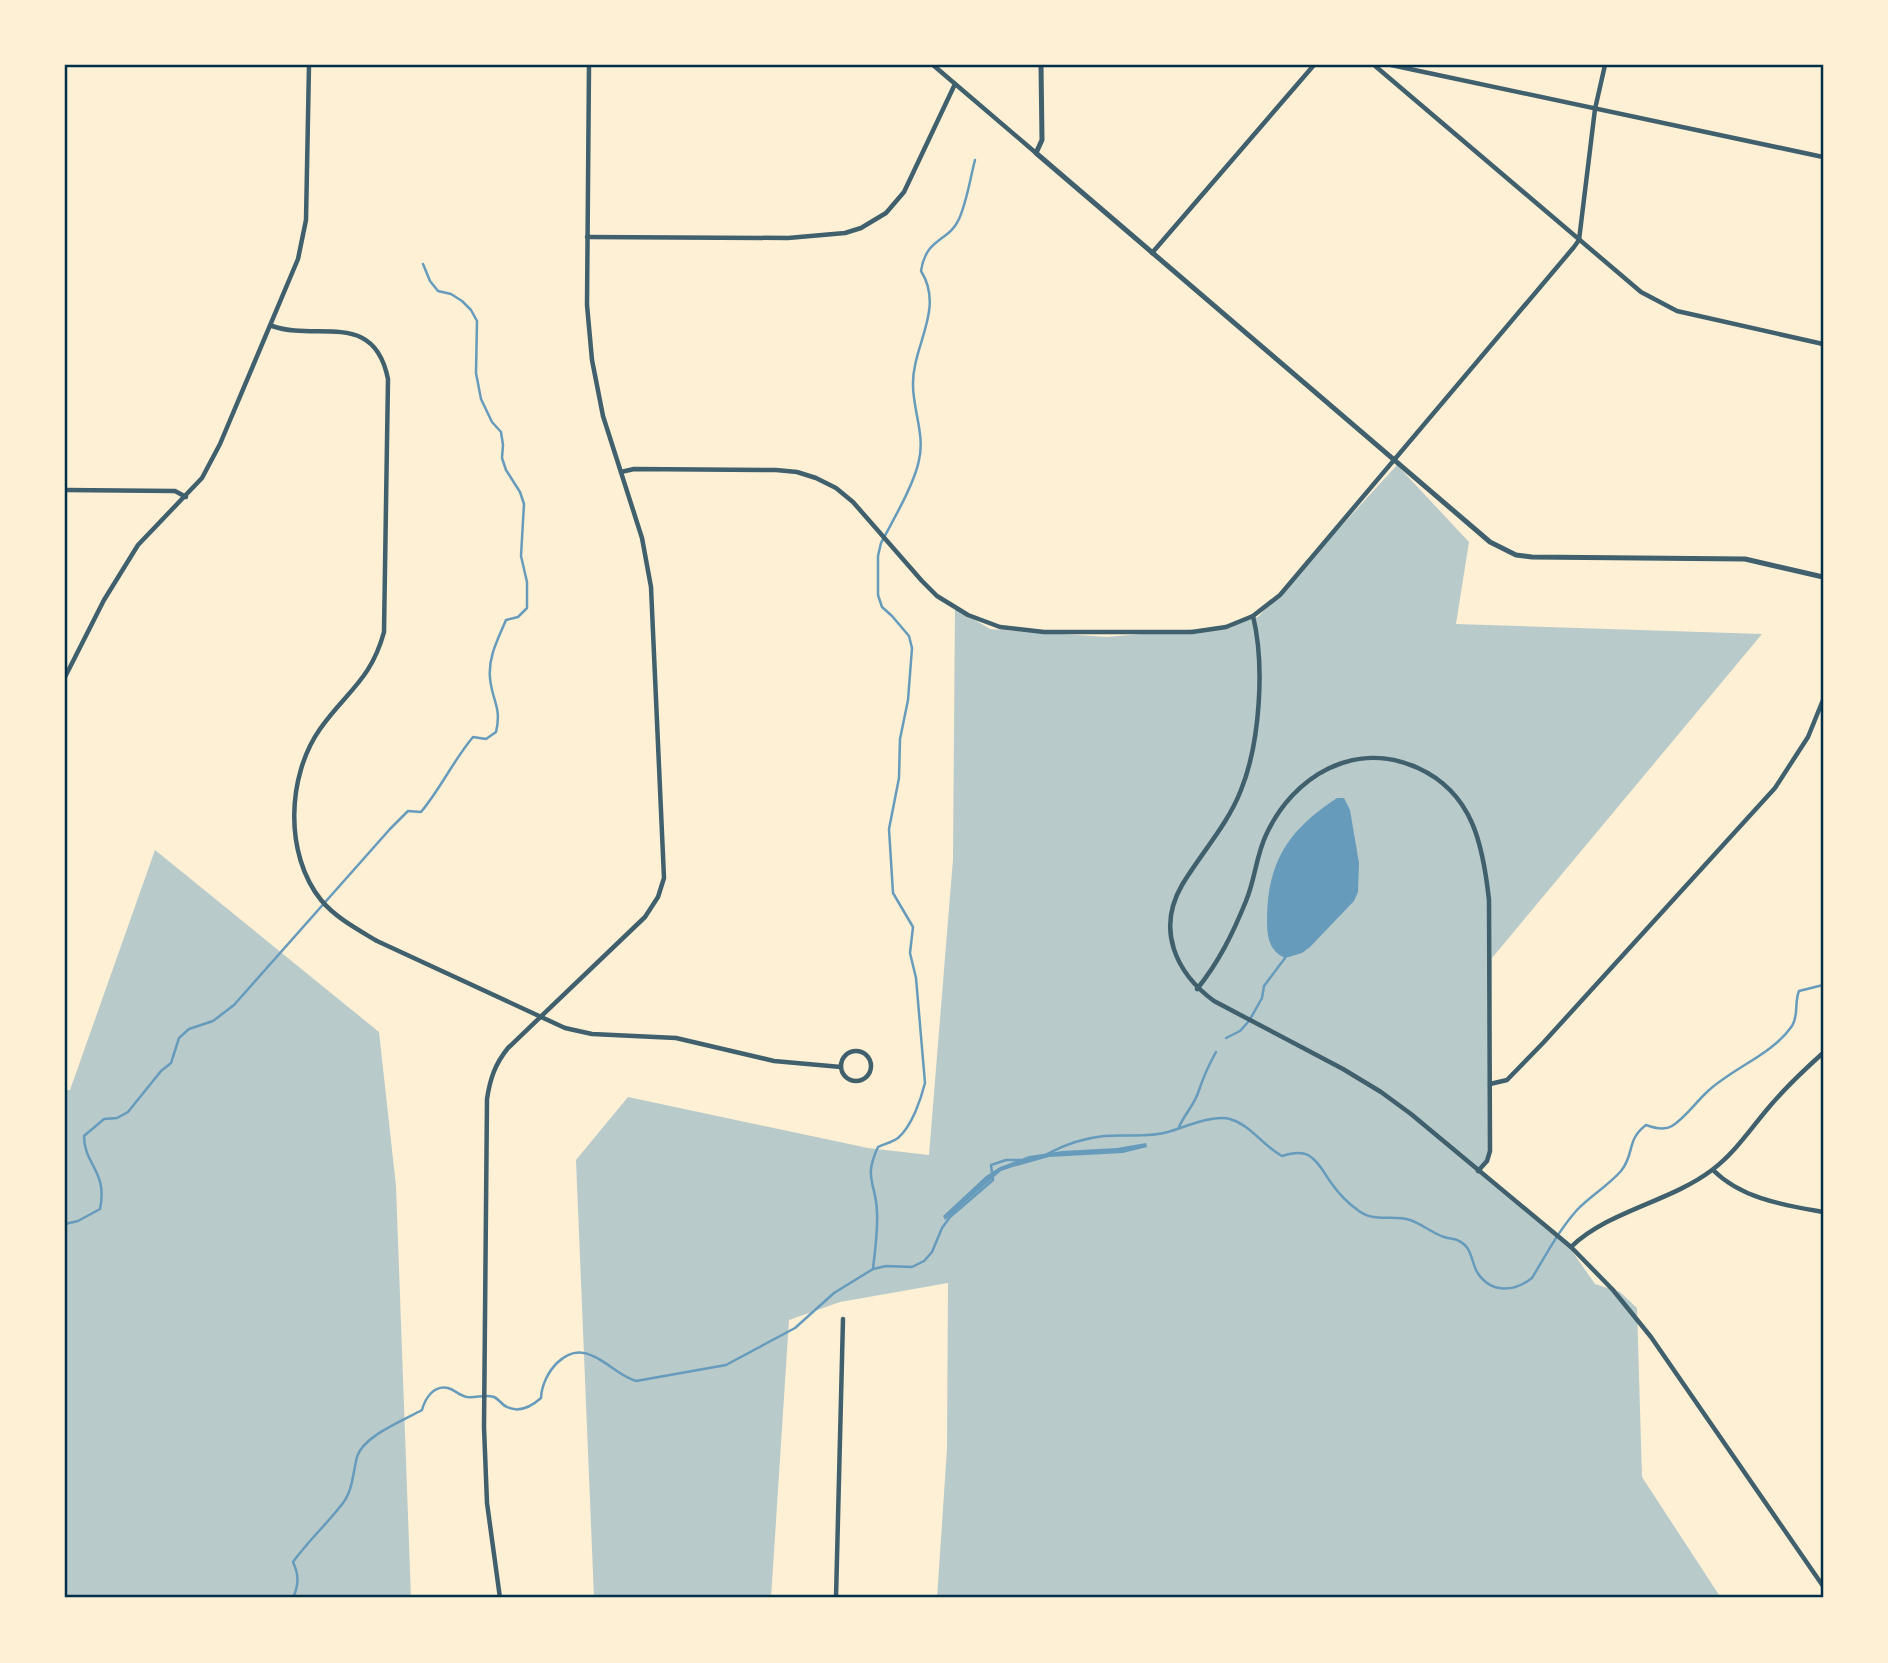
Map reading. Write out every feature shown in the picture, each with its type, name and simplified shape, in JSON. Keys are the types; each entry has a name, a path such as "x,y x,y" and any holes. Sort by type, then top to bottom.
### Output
{"street":[{"path":"65,677 104,600 138,545 202,478 220,444 272,326 298,259 306,220 309,65"},
{"path":"500,1598 487,1503 484,1427 486,1099 490,1078 499,1060 538,1017 645,917 658,897 664,878 651,587 642,538 603,416 592,360 587,305 589,65"},
{"path":"933,65 1490,542 1516,555 1532,557 1745,559 1823,577"},
{"path":"1036,153 1042,140 1041,65"},
{"path":"1152,253 1314,65"},
{"path":"1374,65 1641,292 1658,303 1677,311 1823,344"},
{"path":"1391,65 1823,157"},
{"path":"621,472 634,469 776,470 797,472 816,478 836,488 853,502 937,596 968,615 1000,627 1044,632 1185,633 1226,627 1253,616 1280,595 1579,240 1595,109 1605,65"},
{"path":"587,237 820,237 861,228 886,213 904,192 955,84"},
{"path":"272,326 284,330 338,330 358,335 379,353 388,379 384,632 379,652 370,670 321,728 302,763 297,789 295,827 298,849 303,869 321,900 350,926 377,941 565,1028 592,1034 676,1038 774,1061 841,1067"},
{"path":"65,490 175,491 186,497"},
{"path":"1253,616 1258,635 1258,708 1255,737 1249,766 1231,813 1182,885 1172,916 1171,936 1175,955 1184,974 1197,989 1214,1001 1381,1092 1571,1247 1613,1290 1651,1337 1823,1586"},
{"path":"1490,1084 1507,1080 1543,1043 1775,788 1808,737 1823,700"},
{"path":"1197,989 1214,967 1231,937 1248,898 1266,835 1290,798 1312,778 1339,762 1374,758 1407,763 1432,775 1452,790 1469,815 1480,843 1489,900 1490,1151 1487,1161 1478,1171"},
{"path":"858,1051 869,1058 872,1066 866,1077 855,1081 847,1078 841,1067 846,1055 858,1051"},
{"path":"1571,1247 1590,1232 1692,1183 1713,1170 1823,1053"},
{"path":"1713,1170 1735,1188 1778,1204 1823,1212"},
{"path":"836,1598 843,1319"}],"shaded area":[{"path":"1397,465 1469,542 1456,624 1762,634 1492,958 1490,1145 1482,1171 1563,1238 1595,1284 1620,1292 1637,1308 1642,1477 1721,1598 937,1598 947,1449 948,1283 840,1302 789,1320 771,1598 594,1598 576,1160 628,1097 868,1148 929,1155 953,859 955,608 990,629 1107,637 1220,627 1258,617"},
{"path":"155,850 379,1032 396,1186 411,1598 65,1598 65,1090 70,1090"}],"water":[{"path":"1337,798 1344,798 1350,810 1359,863 1358,892 1354,901 1310,947 1302,953 1285,958 1272,947 1268,932 1268,900 1276,865 1293,835 1305,822"},
{"path":"1146,1143 1147,1147 1123,1153 1049,1157 1001,1171 945,1220 943,1216 986,1176 1000,1167 1029,1156"}],"waterway":[{"path":"873,1269 877,1219 871,1166 878,1147 894,1141 908,1127 925,1083 916,978 910,953 913,927 893,893 889,829 899,778 900,739 908,700 912,648 909,636 882,607 878,595 878,556 881,543 913,480 920,451 913,385 930,299 928,285 921,271 928,252 950,232 959,219 975,160"},
{"path":"65,1224 78,1221 100,1209 101,1186 85,1146 84,1136 104,1119 117,1118 128,1112 161,1071 171,1063 179,1038 189,1029 213,1021 234,1005 390,829 408,811 421,812 473,737 486,739 496,732 497,710 490,678 492,655 506,620 518,617 527,608 527,582 521,556 524,504 502,458 501,432 492,422 481,399 476,373 477,321 462,301 451,294 438,291 430,281 423,264"},
{"path":"1226,1038 1240,1031 1249,1021 1262,998 1264,986 1285,958"},
{"path":"1047,1154 1089,1138 1160,1134 1208,1120 1230,1119 1244,1126 1282,1156 1299,1153 1312,1158 1341,1195 1365,1215 1410,1220 1446,1238 1456,1239 1469,1251 1477,1272 1483,1279 1496,1287 1510,1288 1532,1278 1570,1218 1621,1171 1636,1136 1646,1125 1662,1129 1677,1123 1717,1083 1784,1036 1794,1022 1799,991 1823,985"},
{"path":"1179,1127 1216,1052"},
{"path":"293,1598 297,1580 293,1562 346,1498 361,1449 385,1429 422,1410 434,1391 448,1388 467,1397 491,1396 507,1407 521,1409 541,1398 551,1370 565,1357 574,1353 593,1356 636,1381 726,1365 795,1328 834,1293 873,1269 886,1266 912,1267 924,1261 932,1252 950,1217 993,1180 991,1165 1006,1160 1021,1160"}]}
